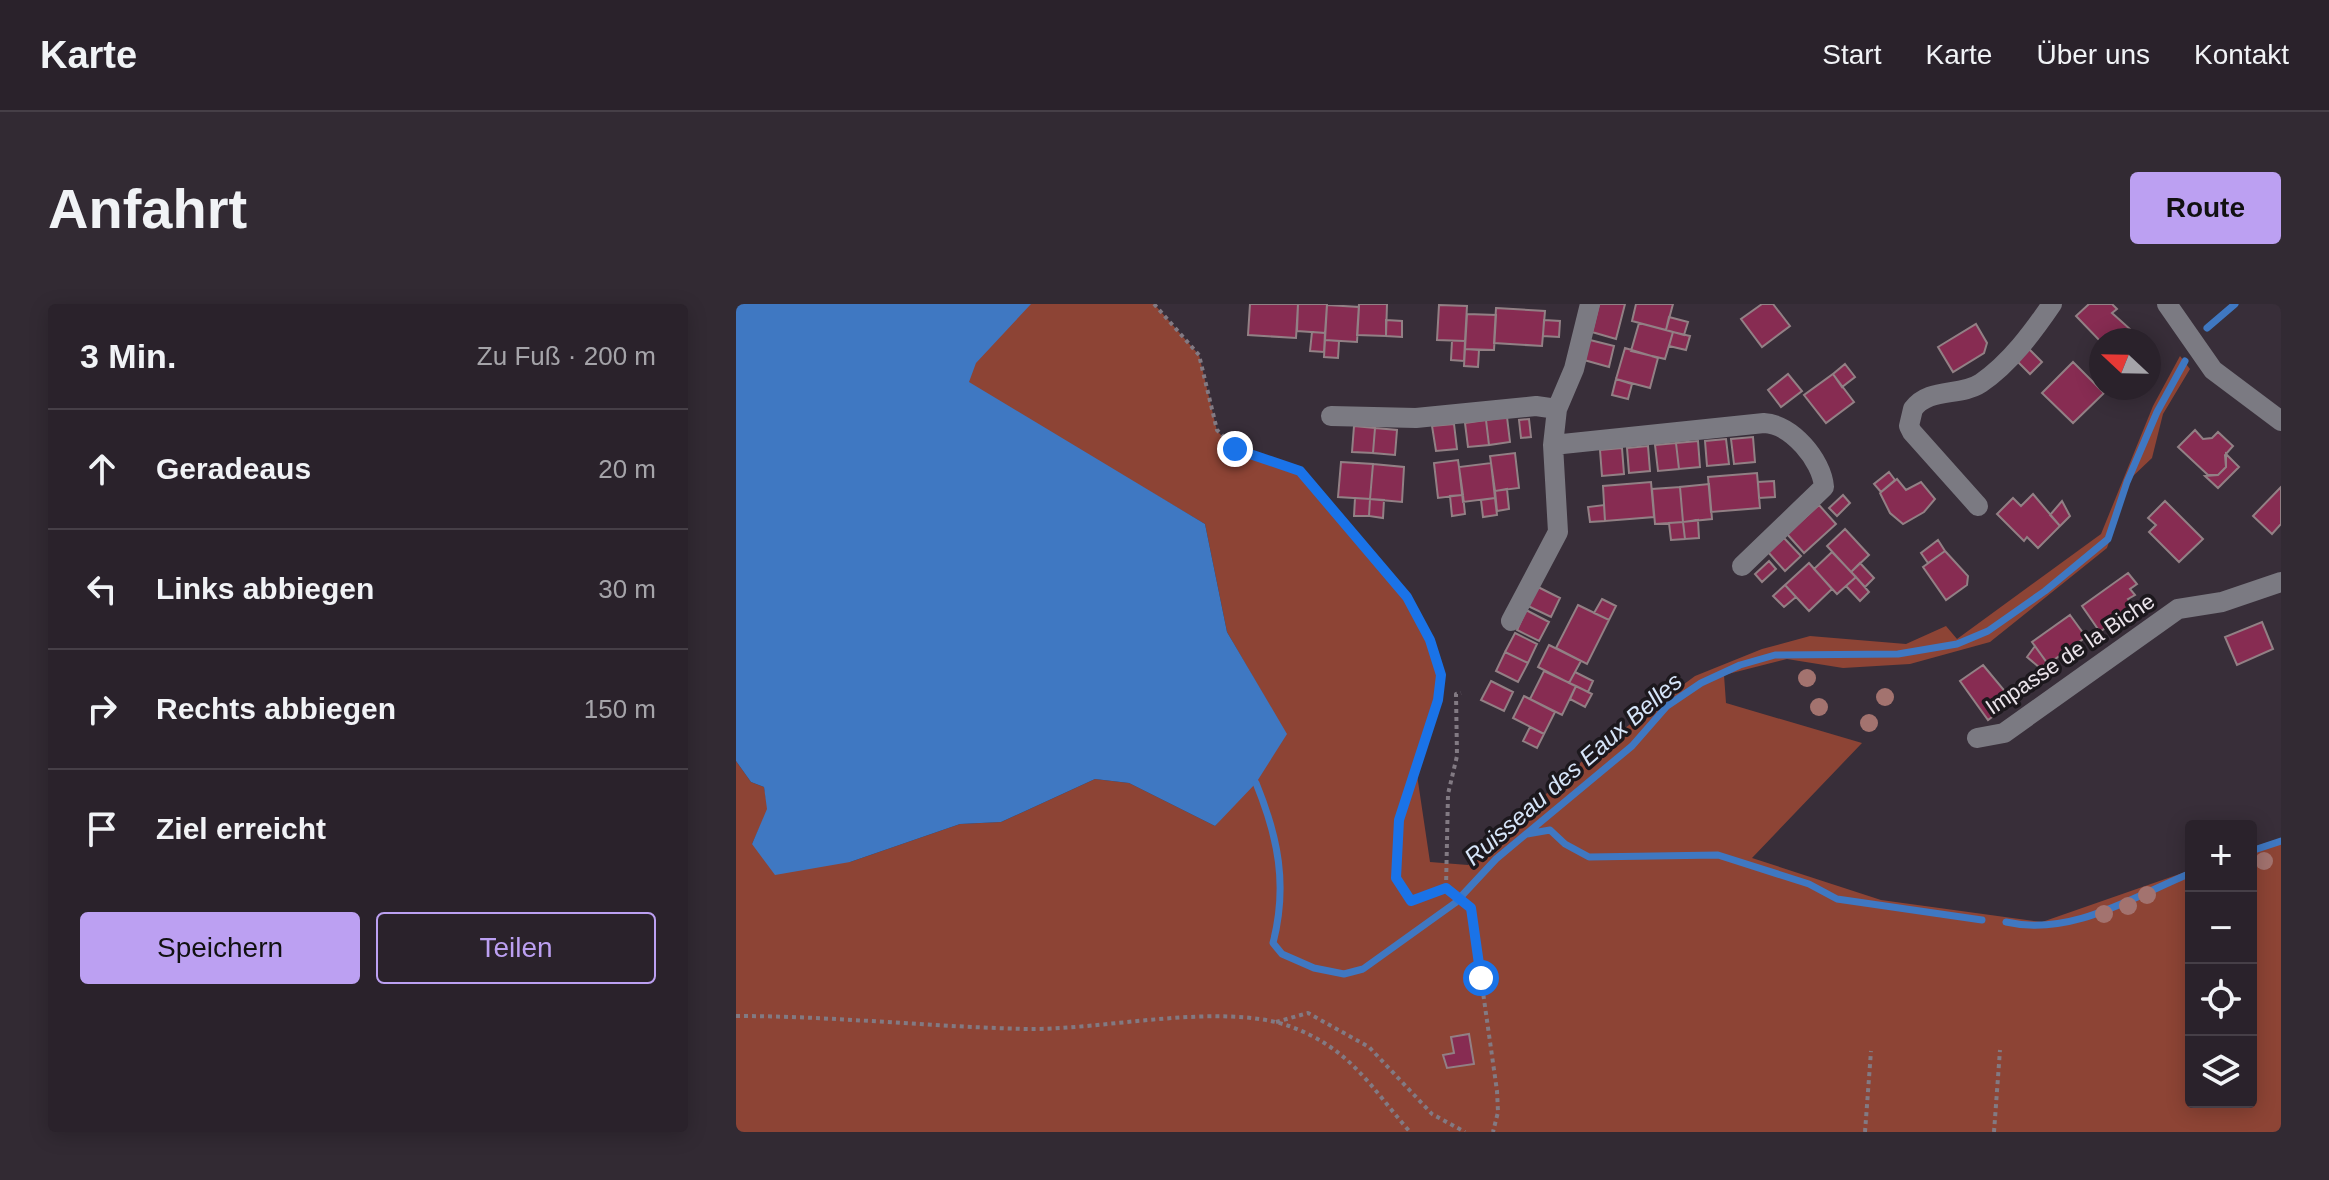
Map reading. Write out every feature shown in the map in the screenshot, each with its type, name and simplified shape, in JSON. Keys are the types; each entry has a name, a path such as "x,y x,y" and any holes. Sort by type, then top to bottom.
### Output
{"street":[{"path":"1511,621 1559,526 1553,445 1557,409 1574,369 1590,304"},
{"path":"1978,506 1912,432 1909,426 1913,409 1919,400 1981,383 2033,331 2052,304"},
{"path":"2167,304 2213,370 2281,421"},
{"path":"1331,416 1416,418 1536,406 1557,409"},
{"path":"1553,445 1764,423 1783,428 1819,469 1824,487 1742,566"},
{"name":"Impasse de la Biche","path":"1977,738 2004,733 2178,609 2222,602 2281,582"}],"path":[{"path":"1154,304 1199,355 1217,430 1235,449 1300,471 1407,597 1428,635 1441,675 1438,700 1399,820 1396,878 1411,901 1446,888"},
{"path":"1446,888 1448,794 1457,756 1456,694 1461,693"},
{"path":"1446,888 1471,908 1497,1091 1498,1112 1493,1132"},
{"path":"1273,1023 1304,1014 1314,1015 1369,1047 1432,1114 1465,1132"},
{"path":"736,1016 1026,1029 1219,1018 1273,1023 1322,1040 1340,1053 1375,1087 1410,1132"},
{"path":"1994,1132 2000,1050"},
{"path":"1865,1132 1871,1051"}],"shaded area":[{"path":"831,304 1154,304 1199,355 1217,431 1235,449 1300,471 1407,597 1428,635 1441,675 1438,700 1416,768 1430,862 1468,865 1590,754 1695,676 1762,649 1810,636 1906,644 1946,626 1957,639 2101,534 2153,406 2156,400 2161,400 2161,391 2180,356 2190,369 2163,414 2152,458 2131,478 2107,548 1990,642 1910,664 1843,668 1787,659 1724,675 1726,703 1862,743 1752,858 1881,900 2042,922 2185,872 2185,1108 2257,1108 2257,847 2281,838 2281,1132 736,1132 736,761 751,782 764,787 768,809 752,844 850,862 960,824 1001,822 1095,779 1129,783 1215,826 1286,734 1227,632 1205,524"}],"water":[{"path":"736,304 1031,304 976,363 969,382 1205,524 1227,632 1287,734 1256,783 1215,826 1129,783 1095,779 1001,822 960,824 850,862 775,875 752,844 767,809 764,787 751,782 736,761"}],"building":[{"path":"1250,304 1298,304 1296,338 1248,335"},
{"path":"1298,304 1327,304 1325,333 1297,331"},
{"path":"1359,304 1387,304 1386,336 1357,335"},
{"path":"1599,304 1625,304 1616,339 1592,332"},
{"path":"1636,304 1673,304 1666,330 1632,321"},
{"path":"1762,304 1773,304 1790,326 1762,347 1741,319"},
{"path":"2089,304 2112,304 2117,309 2112,313 2129,328 2089,330 2076,316"},
{"path":"1327,305 1359,307 1357,342 1325,340"},
{"path":"1439,305 1467,306 1465,341 1437,340"},
{"path":"1496,308 1545,311 1542,346 1494,343"},
{"path":"1467,314 1496,315 1494,350 1465,349"},
{"path":"1669,317 1688,322 1684,335 1666,330"},
{"path":"1386,320 1402,321 1402,337 1386,336"},
{"path":"1544,320 1560,321 1559,337 1543,336"},
{"path":"1639,323 1673,332 1665,359 1631,351"},
{"path":"1976,324 1987,343 1984,353 1953,372 1938,347"},
{"path":"1312,332 1325,333 1324,352 1310,351"},
{"path":"1673,332 1690,336 1686,350 1669,346"},
{"path":"1325,340 1339,341 1338,358 1324,357"},
{"path":"1590,340 1614,346 1609,367 1584,360"},
{"path":"1452,341 1465,341 1464,361 1451,360"},
{"path":"1625,348 1658,358 1650,388 1616,379"},
{"path":"1465,349 1479,350 1478,367 1464,366"},
{"path":"2029,349 2042,362 2030,374 2017,361"},
{"path":"2073,362 2089,378 2089,400 2097,400 2073,423 2042,393"},
{"path":"1845,364 1855,377 1842,387 1833,374"},
{"path":"1788,374 1802,391 1781,407 1768,390"},
{"path":"1833,374 1854,402 1826,423 1804,395"},
{"path":"1616,379 1632,384 1628,399 1612,395"},
{"path":"1507,417 1510,442 1489,445 1486,420"},
{"path":"1529,419 1531,437 1521,438 1519,420"},
{"path":"1486,420 1489,445 1468,447 1465,423"},
{"path":"1454,424 1457,449 1436,451 1432,426"},
{"path":"1354,426 1375,428 1373,453 1352,452"},
{"path":"1375,428 1397,430 1395,455 1373,453"},
{"path":"2195,430 2203,439 2212,438 2218,432 2233,446 2225,455 2226,467 2218,475 2208,475 2178,447"},
{"path":"1753,437 1755,462 1734,464 1731,439"},
{"path":"1726,439 1729,464 1707,466 1705,441"},
{"path":"1698,441 1700,467 1679,469 1676,443"},
{"path":"1676,443 1679,469 1658,471 1655,445"},
{"path":"1648,446 1650,471 1629,473 1627,448"},
{"path":"1622,448 1624,474 1602,476 1600,450"},
{"path":"1515,453 1519,488 1495,491 1490,456"},
{"path":"2226,454 2239,467 2218,488 2205,476 2218,475 2226,467"},
{"path":"1458,460 1463,495 1438,498 1434,463"},
{"path":"1341,462 1373,464 1370,499 1338,497"},
{"path":"1491,463 1495,498 1463,502 1459,467"},
{"path":"1373,464 1404,467 1402,502 1370,499"},
{"path":"1889,472 1895,480 1881,492 1874,484"},
{"path":"1757,473 1760,508 1711,512 1708,477"},
{"path":"1897,479 1906,490 1921,482 1935,499 1924,512 1903,524 1890,513 1880,493"},
{"path":"1774,481 1775,497 1759,498 1758,482"},
{"path":"1651,482 1654,517 1605,521 1603,486"},
{"path":"1709,484 1712,519 1683,522 1680,487"},
{"path":"1680,487 1683,522 1655,524 1652,489"},
{"path":"2281,487 2281,524 2272,534 2253,516"},
{"path":"1507,489 1509,509 1497,511 1495,491"},
{"path":"2033,494 2060,526 2038,548 2027,537 2024,541 1997,514 2013,498 2021,506"},
{"path":"1463,495 1465,514 1452,516 1450,496"},
{"path":"1843,495 1850,503 1837,516 1829,508"},
{"path":"1355,498 1370,499 1369,516 1354,516"},
{"path":"1495,498 1497,515 1483,517 1481,500"},
{"path":"1370,499 1384,500 1383,518 1369,516"},
{"path":"2062,501 2070,516 2060,526 2050,515"},
{"path":"2165,501 2203,539 2179,562 2149,532 2156,525 2148,518"},
{"path":"1604,505 1605,521 1590,522 1588,507"},
{"path":"1819,505 1836,524 1804,553 1787,534"},
{"path":"1698,520 1699,538 1685,539 1683,522"},
{"path":"1683,522 1685,539 1671,540 1669,523"},
{"path":"1845,529 1869,555 1851,572 1827,546"},
{"path":"1784,538 1801,556 1785,571 1768,552"},
{"path":"1938,540 1945,551 1928,563 1921,553"},
{"path":"1945,551 1968,576 1967,585 1946,600 1923,567"},
{"path":"1832,552 1856,577 1837,594 1814,569"},
{"path":"1769,561 1776,569 1762,582 1755,574"},
{"path":"1809,563 1832,589 1809,611 1785,585"},
{"path":"1860,563 1874,578 1865,587 1851,572"},
{"path":"2128,573 2137,584 2130,589 2135,595 2128,599 2137,611 2112,629 2109,625 2100,632 2082,606"},
{"path":"1856,577 1869,592 1860,601 1846,586"},
{"path":"1785,585 1796,597 1784,607 1773,596"},
{"path":"1538,587 1560,598 1551,617 1528,606"},
{"path":"1602,599 1616,606 1609,620 1594,613"},
{"path":"1578,605 1609,620 1587,664 1556,648"},
{"path":"1526,610 1549,622 1539,641 1517,630"},
{"path":"2070,615 2086,637 2048,664 2032,642"},
{"path":"2262,622 2273,649 2237,665 2225,637"},
{"path":"1515,633 1537,644 1528,663 1505,652"},
{"path":"1549,645 1581,661 1569,683 1538,667"},
{"path":"2035,646 2047,663 2040,668 2027,657"},
{"path":"1505,652 1528,663 1518,682 1496,671"},
{"path":"1983,665 2013,701 1988,720 1960,681"},
{"path":"1544,671 1576,686 1562,715 1530,699"},
{"path":"1575,672 1593,681 1588,692 1569,683"},
{"path":"1491,681 1513,692 1504,711 1481,700"},
{"path":"1576,686 1592,694 1585,707 1570,699"},
{"path":"1524,696 1555,712 1544,734 1513,718"},
{"path":"1530,727 1544,734 1537,748 1523,741"},
{"path":"1469,1034 1474,1064 1447,1068 1443,1055 1454,1053 1451,1037"}],"waterway":[{"name":"Ruisseau des Eaux Belles","path":"2207,328 2235,304"},
{"name":"Ruisseau des Eaux Belles","path":"1256,783 1270,823 1278,862 1280,901 1273,943 1282,954 1314,968 1344,974 1363,969 1455,903 1496,859 1632,746 1667,706 1701,683 1740,665 1775,655 1898,654 1957,644 1988,631 2045,591 2108,539 2127,482 2157,412 2185,361"},
{"path":"1527,834 1550,830 1565,844 1589,857 1718,855 1809,884 1837,899 1982,920"},
{"path":"2257,849 2281,841"},
{"path":"2006,922 2030,925 2078,919 2124,903 2185,876"}],"route":[{"path":"1235,449 1300,471 1407,597 1428,635 1441,675 1438,700 1399,820 1396,878 1411,901 1446,888 1471,908 1481,978"}]}
